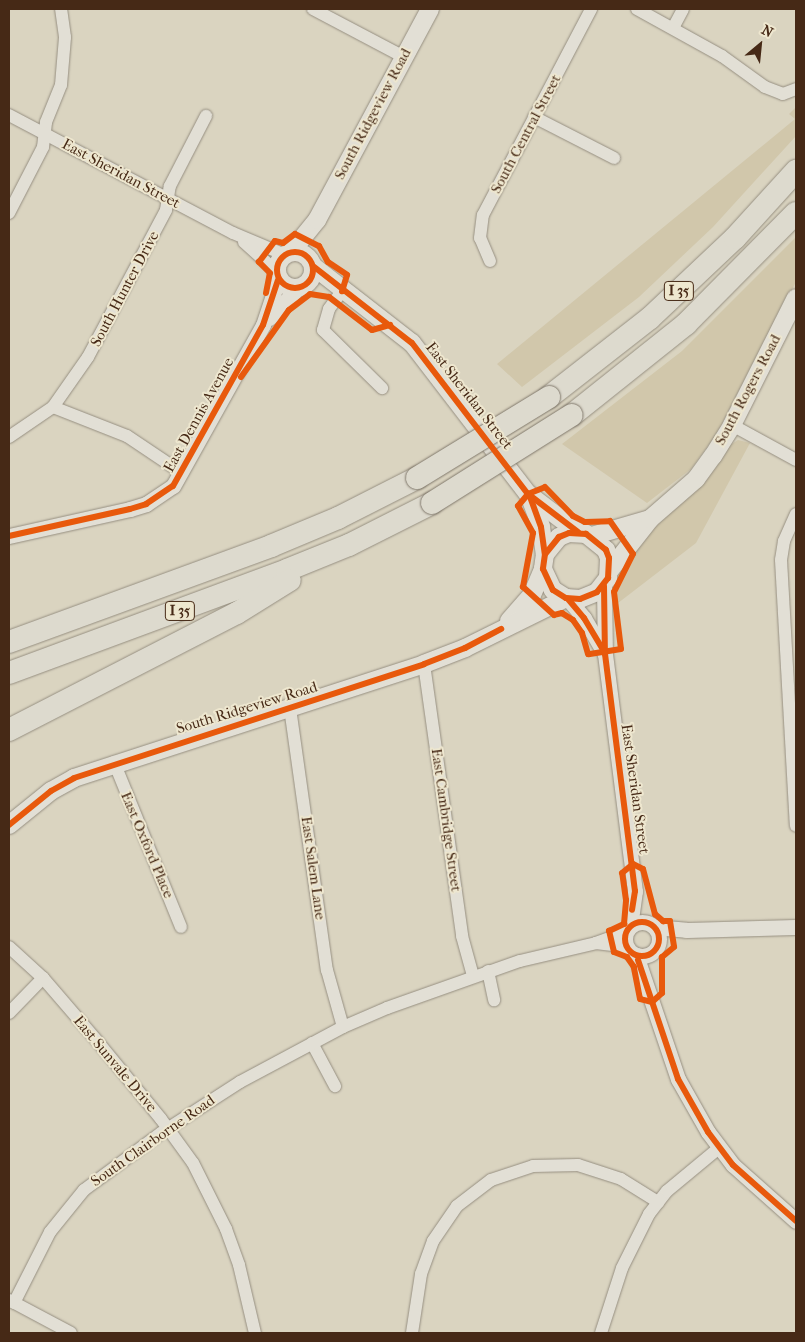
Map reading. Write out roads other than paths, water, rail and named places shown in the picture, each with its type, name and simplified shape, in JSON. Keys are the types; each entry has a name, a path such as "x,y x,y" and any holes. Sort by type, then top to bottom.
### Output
{"highway":[{"name":"I 35","path":"9,642 271,546 338,518 416,478 549,397 605,356 662,307 735,238 796,171"},
{"name":"I 35","path":"9,673 224,595 349,545 432,503 485,473 572,415 647,357 698,312 796,213"},
{"path":"9,730 237,613 349,545"},
{"path":"9,626 103,607"}],"main road":[{"name":"South Ridgeview Road","path":"288,253 317,220 430,9"},
{"name":"South Ridgeview Road","path":"311,262 317,220"},
{"path":"288,253 301,253 311,262 312,278 301,288 286,287 277,276 278,262 288,253"},
{"name":"East Sheridan Street","path":"311,262 342,291 412,343 528,494 541,527 544,562"},
{"name":"East Sheridan Street","path":"301,288 342,291"},
{"name":"South Rogers Road","path":"650,519 696,479 732,425 796,298"},
{"name":"East Sheridan Street","path":"528,494 585,534"},
{"path":"650,519 607,578 589,597 567,598 550,586 544,562 559,537 585,534 650,519"},
{"path":"585,534 606,550 607,578"},
{"name":"South Ridgeview Road","path":"501,629 532,595 544,562"},
{"name":"South Ridgeview Road","path":"9,825 50,791 114,762 290,708 424,664 465,648 567,598"}],"street":[{"path":"9,212 43,147 64,62 61,9"},
{"path":"313,9 404,57"},
{"name":"South Central Street","path":"490,262 480,238 483,215 591,9"},
{"path":"637,9 722,56 765,87 784,94 796,89"},
{"path":"673,28 684,9"},
{"name":"East Sheridan Street","path":"9,115 233,233 288,253"},
{"name":"South Hunter Drive","path":"9,437 53,407 96,344 166,210 170,186 206,116"},
{"path":"534,117 614,158"},
{"name":"East Sheridan Street","path":"233,233 277,276"},
{"name":"East Dennis Avenue","path":"9,536 146,504 173,486 182,473 263,325 277,276"},
{"name":"East Dennis Avenue","path":"263,325 301,288"},
{"path":"342,291 329,308 323,330 382,388"},
{"path":"53,407 128,436 182,473"},
{"path":"732,425 796,460"},
{"path":"796,514 784,542 781,560 796,826"},
{"name":"East Sheridan Street","path":"607,578 605,654 635,891 628,930 631,951"},
{"name":"East Sheridan Street","path":"567,598 584,618 605,654"},
{"name":"East Cambridge Street","path":"424,664 462,936 473,976"},
{"name":"East Salem Lane","path":"290,708 328,977 343,1027"},
{"name":"East Oxford Place","path":"114,762 181,927"},
{"name":"East Sheridan Street","path":"635,891 651,925 656,949"},
{"path":"628,930 636,924 686,930 796,927"},
{"name":"South Clairborne Road","path":"11,1301 50,1232 67,1209 104,1172 240,1082 343,1027 473,976 554,951 596,943 628,930"},
{"path":"686,930 656,949 631,951 648,984 665,1046 678,1079 719,1148 762,1192 796,1221"},
{"name":"South Clairborne Road","path":"596,943 631,951"},
{"name":"East Sunvale Drive","path":"9,947 43,978 168,1128 193,1163 226,1229 240,1266 254,1333"},
{"path":"648,984 656,949"},
{"path":"488,971 494,1000"},
{"path":"9,1013 43,978"},
{"path":"312,1043 335,1086"},
{"path":"600,1333 622,1268 658,1202 719,1148"},
{"path":"412,1333 421,1274 432,1242 457,1206 491,1180 533,1166 578,1165 621,1179 658,1202"},
{"path":"11,1301 71,1333"}]}
